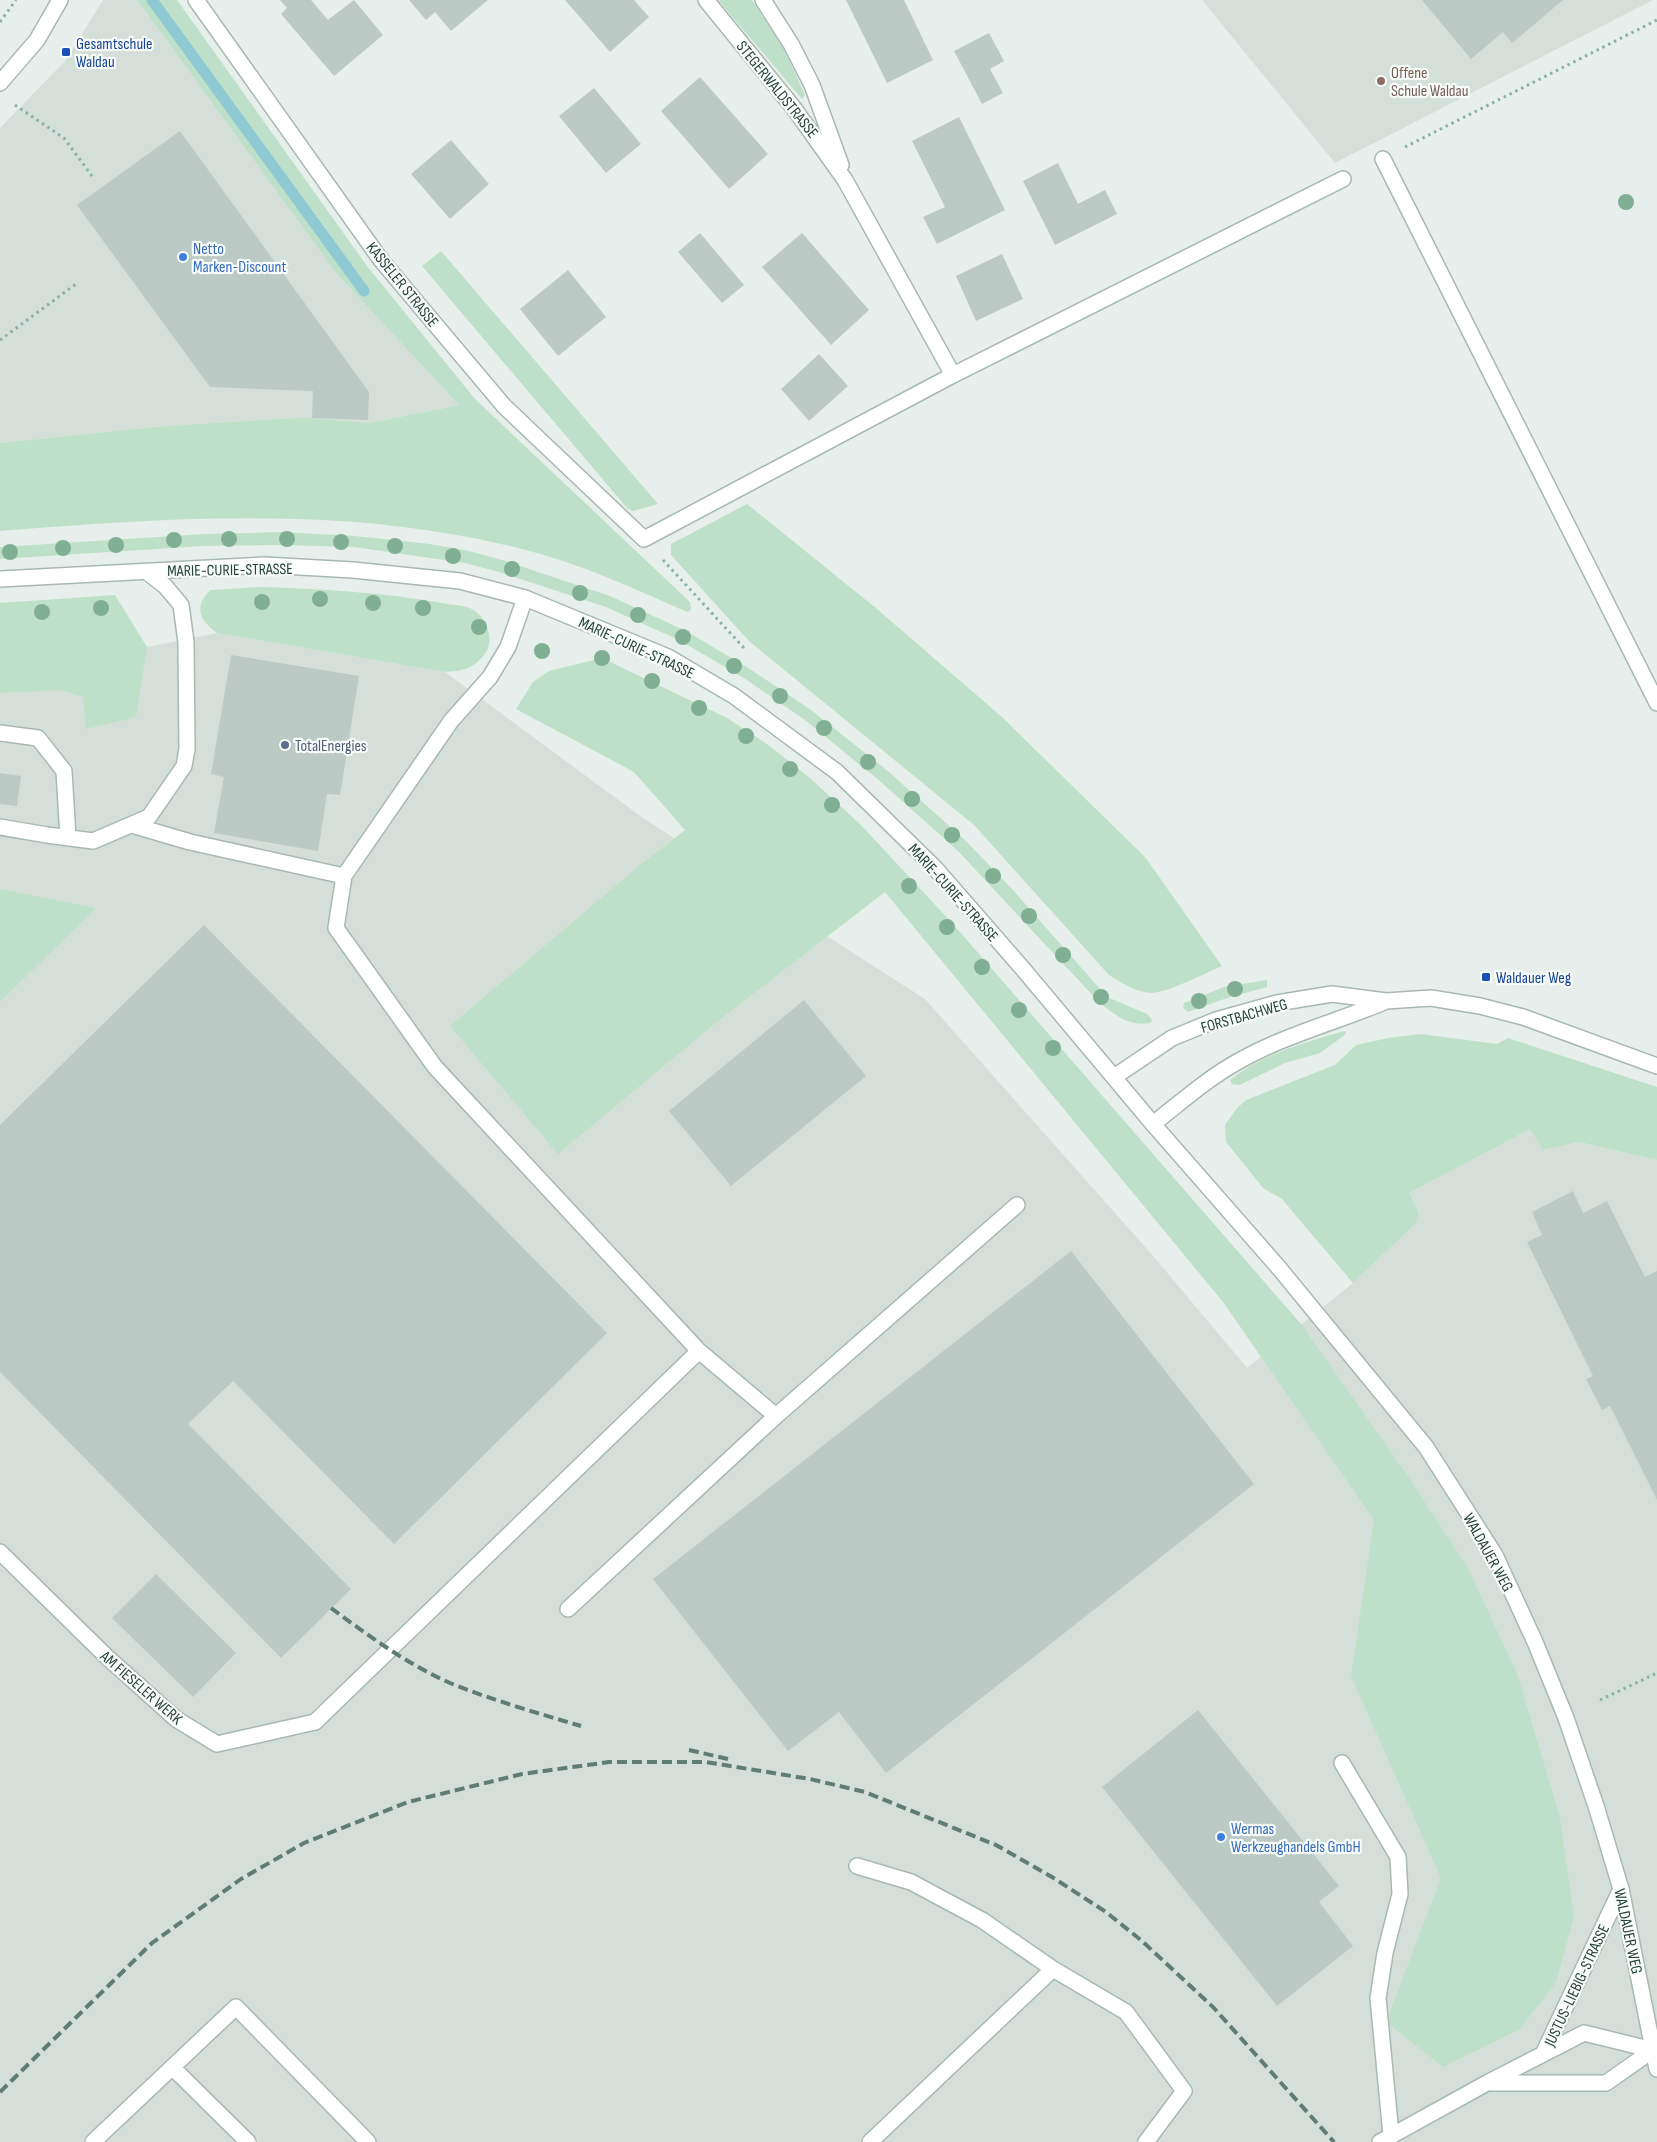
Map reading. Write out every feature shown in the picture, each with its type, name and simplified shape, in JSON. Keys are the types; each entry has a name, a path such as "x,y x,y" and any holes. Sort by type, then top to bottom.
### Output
{"street":[{"path":"0,83 37,40 60,0"},
{"name":"KASSELER STRASSE","path":"196,0 381,260 504,406 644,540"},
{"name":"STEGERWALDSTRASSE","path":"706,0 793,106 846,180 953,374"},
{"name":"STEGERWALDSTRASSE","path":"763,0 791,44 812,85 846,180"},
{"path":"1383,158 1657,703"},
{"path":"644,540 953,374 1343,179"},
{"name":"MARIE-CURIE-STRASSE","path":"0,579 265,565 353,570 460,582 525,598 668,657 734,696 823,761 935,868 1023,968 1153,1124"},
{"path":"0,827 94,841 149,817 184,766 187,749 186,642 181,605 165,586 147,572"},
{"path":"525,598 508,647 490,677 451,721 344,876 336,928 435,1067 699,1351 776,1416"},
{"path":"0,733 38,738 64,771 68,838"},
{"path":"132,825 190,842 344,876"},
{"name":"FORSTBACHWEG","path":"1114,1077 1172,1038 1216,1020 1277,1003 1332,994 1386,1001 1431,998 1480,1006 1523,1017 1657,1066"},
{"name":"FORSTBACHWEG","path":"1153,1124 1203,1085 1239,1061 1293,1035 1344,1018 1386,1001"},
{"name":"WALDAUER WEG","path":"1153,1124 1279,1268 1426,1447 1495,1555 1535,1642 1566,1718 1621,1889 1657,2069"},
{"path":"568,1609 776,1416 1017,1205"},
{"name":"AM FIESELER WERK","path":"0,1552 107,1657 169,1713 217,1744 315,1722 699,1351"},
{"path":"1342,1763 1398,1857 1400,1894 1385,1953 1378,1998 1385,2138"},
{"path":"857,1866 911,1882 982,1920 1053,1969 1126,2012 1184,2091 1146,2142"},
{"name":"JUSTUS-LIEBIG-STRASSE","path":"1543,2054 1621,1889"},
{"path":"870,2142 1053,1969"},
{"path":"93,2142 236,2007 368,2142"},
{"name":"JUSTUS-LIEBIG-STRASSE","path":"1385,2138 1584,2033 1653,2050"},
{"name":"JUSTUS-LIEBIG-STRASSE","path":"1487,2083 1606,2083 1653,2050"},
{"path":"172,2067 248,2142"}],"path":[{"path":"0,22 16,0"},
{"path":"1383,158 1657,20"},
{"path":"8,100 64,138 92,176"},
{"path":"0,340 76,284"},
{"path":"644,540 744,648"},
{"path":"1600,1700 1657,1673"}],"shaded area":[{"path":"103,0 137,0 336,273 459,405 369,423 295,418 164,426 0,443 0,128 66,60"},
{"name":"Offene Schule Waldau","path":"1202,0 1653,0 1335,163"},
{"path":"217,633 445,672 643,818 925,999 1154,1257 1247,1368 1353,1283 1415,1224 1419,1213 1409,1193 1530,1128 1543,1150 1579,1142 1657,1160 1657,2142 0,2142 0,642 147,647"}],"green space":[{"path":"137,0 177,0 367,266 475,399 690,602 691,610 687,612 606,577 564,561 522,549 457,535 392,526 327,520 262,518 131,522 0,531 0,443 164,426 295,418 369,423 459,405 336,273"},
{"path":"718,0 752,0 785,51 805,95 802,99"},
{"path":"441,251 658,504 633,511 627,508 422,266"},
{"path":"747,504 877,609 1002,717 1145,857 1222,966 1177,986 1152,993 1135,989 1109,975 974,825 749,641 671,555 671,544"},
{"path":"280,532 355,536 430,544 469,551 610,596 686,631 750,669 811,710 889,772 966,841 1012,889 1107,997 1147,1014 1152,1020 1150,1023 1142,1024 1128,1021 1097,1000 958,851 881,782 805,720 744,678 679,640 606,607 499,572 465,563 354,547 204,546 0,559 0,547 206,534"},
{"path":"261,587 374,594 466,607 477,613 486,624 489,636 488,649 480,660 471,666 462,670 445,672 217,633 203,618 200,608 210,590"},
{"path":"115,595 147,647 136,717 86,729 83,697 60,690 0,693 0,603"},
{"path":"602,658 727,718 767,744 810,778 861,825 952,923 1301,1324 1405,1472 1468,1568 1518,1676 1560,1818 1574,1917 1556,1982 1520,2029 1443,2067 1386,2022 1441,1878 1351,1676 1374,1520 1223,1302 885,892 723,1017 558,1154 450,1026 639,866 685,830 634,772 516,709 533,682 549,671"},
{"path":"0,889 96,908 0,1002"},
{"path":"1267,980 1267,987 1227,998 1188,1012 1183,1008 1184,1003 1224,987"},
{"path":"1345,1031 1346,1034 1320,1053 1285,1063 1240,1085 1232,1084 1230,1080 1270,1056 1300,1044"},
{"path":"1421,1034 1497,1044 1508,1038 1657,1087 1657,1160 1579,1142 1543,1150 1530,1129 1409,1193 1419,1213 1415,1224 1353,1283 1281,1198 1264,1189 1226,1142 1225,1125 1237,1108 1246,1100 1335,1065 1356,1045 1388,1038"}],"building":[{"path":"280,0 311,0 328,20 354,0 383,35 334,76 281,14 287,8"},
{"path":"409,0 488,0 451,31 435,12 426,20"},
{"path":"565,0 634,0 649,17 610,52"},
{"path":"846,0 904,0 933,60 887,83"},
{"path":"1422,0 1563,0 1512,43 1503,32 1471,59"},
{"path":"989,33 1004,61 990,69 1003,93 982,104 954,51"},
{"path":"700,77 768,154 729,189 661,111"},
{"path":"594,88 641,144 606,173 559,116"},
{"path":"959,117 1005,210 937,244 923,217 945,207 912,141"},
{"path":"180,131 369,392 368,420 312,418 313,391 210,387 77,205"},
{"path":"451,140 489,184 450,219 411,174"},
{"path":"1058,163 1078,204 1105,190 1117,214 1055,245 1023,181"},
{"path":"700,233 744,285 722,303 678,252"},
{"path":"802,233 869,310 831,345 762,267"},
{"path":"1002,254 1023,299 976,321 956,276"},
{"path":"568,270 606,317 558,356 520,309"},
{"path":"819,354 848,386 809,421 781,389"},
{"path":"231,655 359,676 340,795 327,794 318,851 214,833 224,777 211,774"},
{"path":"0,773 21,776 17,806 0,804"},
{"path":"204,925 607,1333 394,1544 233,1381 188,1424 351,1589 281,1658 0,1372 0,1125"},
{"path":"804,1000 866,1076 731,1186 669,1111"},
{"path":"1573,1191 1583,1213 1607,1201 1645,1277 1657,1271 1657,1500 1610,1406 1602,1410 1586,1379 1593,1376 1527,1242 1542,1235 1532,1212"},
{"path":"1071,1251 1254,1484 886,1773 839,1712 788,1751 653,1579"},
{"path":"156,1574 236,1653 193,1697 112,1618"},
{"name":"Wermas Werkzeughandels GmbH","path":"1198,1710 1339,1886 1319,1902 1353,1946 1277,2006 1102,1787"}],"waterway":[{"path":"152,0 364,291"}],"railway":[{"path":"331,1608 403,1658 450,1683 498,1701 581,1726"},
{"path":"689,1750 728,1759"},
{"path":"0,2092 152,1943 241,1879 304,1843 408,1802 522,1774 609,1762 706,1762 810,1779 865,1792 996,1845 1052,1877 1106,1912 1142,1941 1213,2007 1334,2142"}],"place":[{"name":"Gesamtschule Waldau","path":"66,52"},
{"name":"Offene Schule Waldau","path":"1381,81"},
{"name":"Netto Marken-Discount","path":"183,257"},
{"name":"TotalEnergies","path":"285,745"},
{"name":"Waldauer Weg","path":"1486,977"},
{"name":"Wermas Werkzeughandels GmbH","path":"1221,1837"}]}
